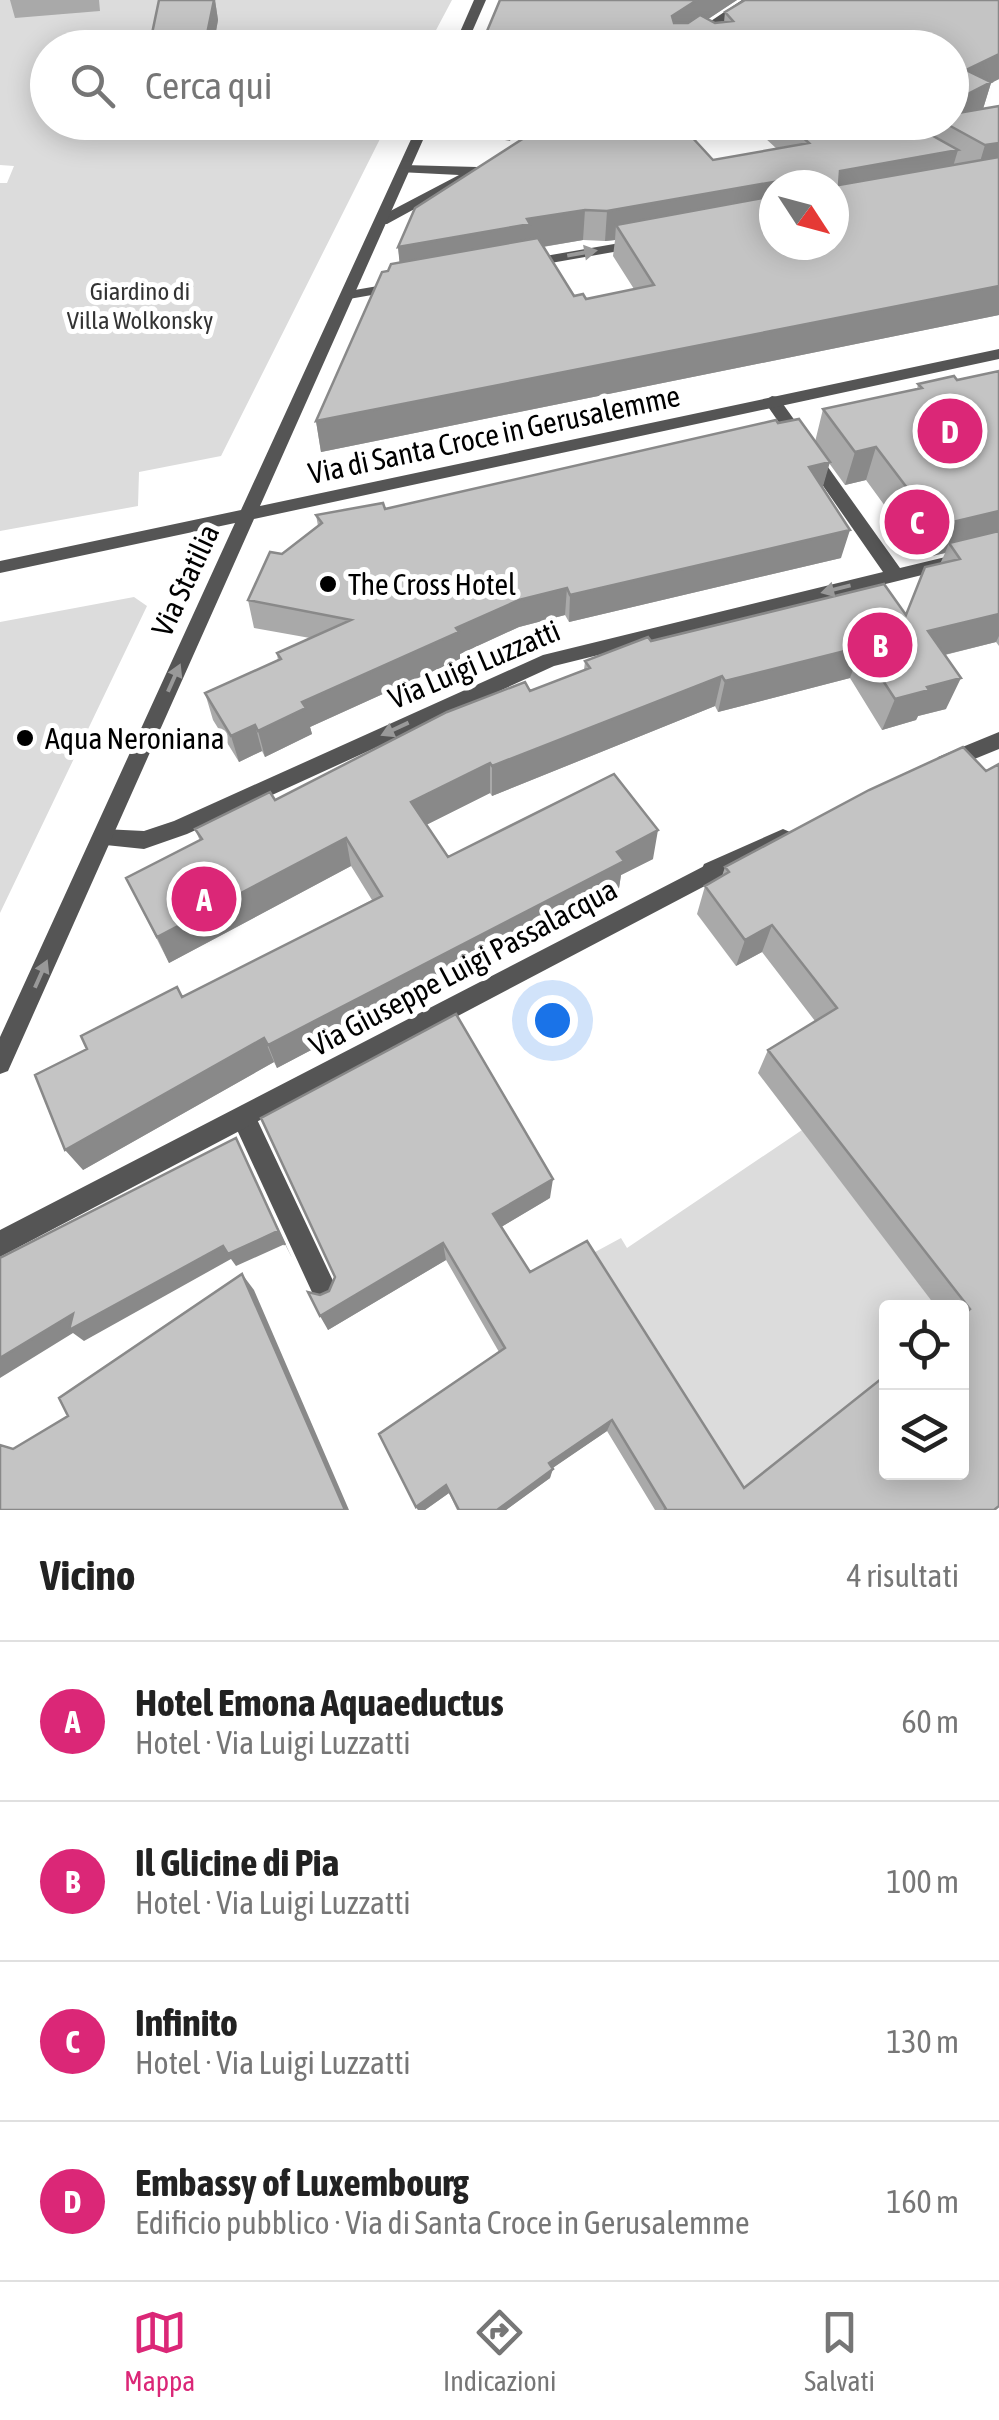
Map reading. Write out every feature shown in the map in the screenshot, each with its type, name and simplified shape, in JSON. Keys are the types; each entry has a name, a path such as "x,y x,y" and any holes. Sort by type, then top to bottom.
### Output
{"street":[{"path":"467,30 480,0"},
{"path":"704,30 750,0"},
{"name":"Via Statilia","path":"0,1063 417,140"},
{"path":"382,220 492,162"},
{"path":"404,170 446,174 477,171"},
{"path":"507,267 660,240"},
{"path":"348,295 412,284"},
{"name":"Via di Santa Croce in Gerusalemme","path":"0,567 999,354"},
{"path":"772,401 895,575"},
{"name":"Via Luigi Luzzatti","path":"103,838 144,840 170,832 550,660 999,550"},
{"path":"925,772 999,740"},
{"name":"Via Giuseppe Luigi Passalacqua","path":"0,1244 712,871 795,832"},
{"path":"244,1119 326,1294"}],"green space":[{"name":"Giardino di Villa Wolkonsky","path":"0,0 452,0 436,30 30,30 30,140 379,140 221,456 139,472 138,506 0,531 0,183 7,183 14,166 0,165"},
{"path":"134,597 147,606 0,913 0,622"},
{"path":"802,1130 932,1300 879,1300 879,1380 733,1496 584,1258 621,1238 627,1248"}],"building":[{"path":"159,0 214,0 208,30 153,30"},
{"path":"500,0 697,0 672,16 674,23 688,23 700,15 715,23 733,21 725,12 745,0 999,0 999,54 969,69 969,30 487,30"},
{"path":"969,71 991,82 969,93"},
{"path":"999,106 999,143 985,145 969,136 969,111"},
{"path":"521,140 695,140 713,160 809,143 806,140 940,140 958,150 846,170 759,170 759,184 607,211 585,210 527,219 530,224 398,247 415,208"},
{"path":"999,157 999,286 316,421 382,272 388,271 391,264 538,238 574,296 583,294 586,299 654,285 616,225 759,199 759,260 849,260 849,183"},
{"path":"999,371 999,511 936,526 876,447 855,452 823,409 922,388 918,384 954,376 957,380"},
{"path":"799,419 830,462 809,467 850,530 570,595 567,588 519,600 456,628 459,632 302,702 306,708 258,731 255,725 231,736 205,693 281,659 277,653 351,620 248,600 270,552 282,554 322,523 316,515 383,503 385,509 776,420 778,423"},
{"path":"999,531 999,614 928,631 961,678 895,699 861,647 725,681 722,676 492,766 490,763 411,802 448,857 614,774 658,830 617,852 624,861 268,1045 264,1038 65,1150 35,1075 87,1049 81,1036 177,987 182,997 382,896 346,838 157,937 126,878 202,839 195,829 270,792 275,800 447,712 525,682 530,691 590,668 585,661 648,637 651,641 884,584 906,615 925,567 960,559 949,543"},
{"path":"963,747 986,771 999,764 999,1506 994,1510 664,1510 612,1420 549,1463 553,1469 497,1510 459,1510 446,1485 416,1507 379,1434 505,1348 443,1243 320,1316 308,1292 320,1295 329,1291 335,1277 261,1118 456,1014 553,1179 493,1214 530,1272 587,1241 744,1488 879,1381 879,1480 969,1480 969,1300 963,1300 768,1050 837,1008 772,925 745,940 705,886 729,872 725,867 869,790"},
{"path":"236,1138 285,1245 278,1231 228,1254 223,1246 69,1330 73,1314 0,1358 0,1258"},
{"path":"242,1274 345,1510 0,1510 0,1445 13,1449 68,1416 59,1398"}],"place":[{"name":"Embassy of Luxembourg","path":"950,431"},
{"name":"Infinito","path":"917,522"},
{"name":"The Cross Hotel","path":"328,584"},
{"name":"Il Glicine di Pia","path":"880,645"},
{"name":"Aqua Neroniana","path":"25,738"},
{"name":"Hotel Emona Aquaeductus","path":"204,899"}]}
